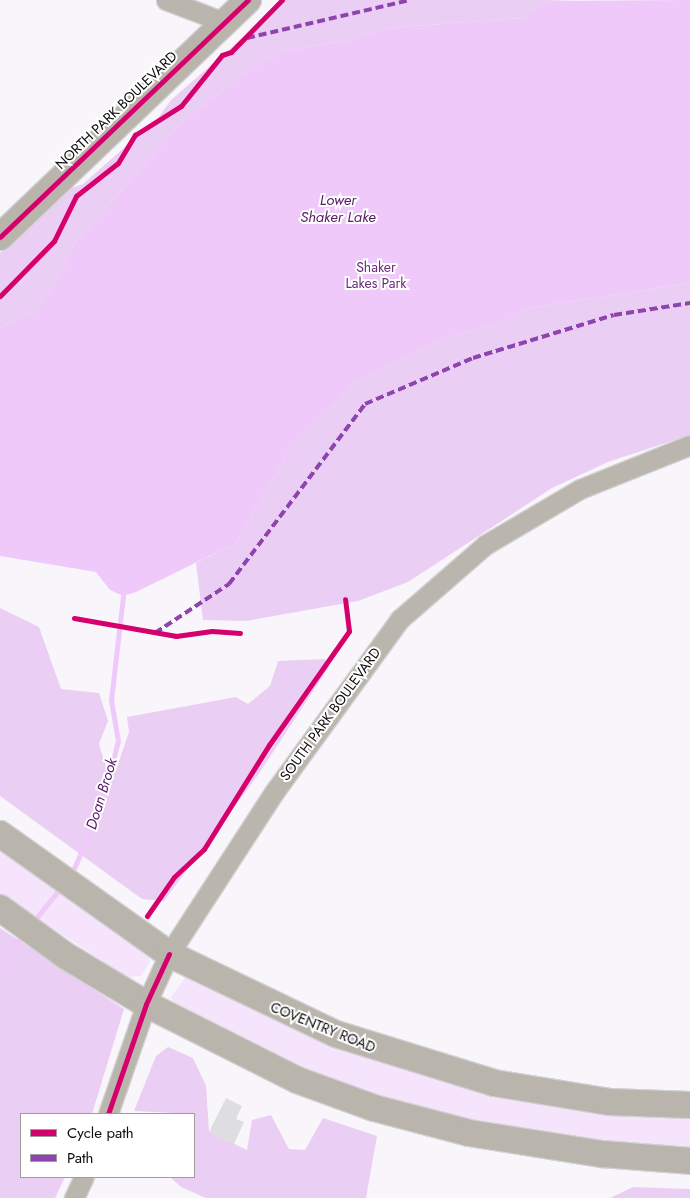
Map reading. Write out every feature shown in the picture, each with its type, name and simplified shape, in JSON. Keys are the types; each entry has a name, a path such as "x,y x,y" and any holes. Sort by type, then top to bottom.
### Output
{"street":[{"path":"166,0 224,22"},
{"name":"NORTH PARK BOULEVARD","path":"0,236 248,0"},
{"name":"SOUTH PARK BOULEVARD","path":"108,1113 146,1004 170,954 336,705 396,623 434,584 485,545 580,488 690,445"},
{"name":"COVENTRY ROAD","path":"0,834 90,901 170,954 336,1034 456,1074 610,1102 690,1106"},
{"path":"0,908 66,956 146,1004 261,1064 374,1108 524,1144 690,1161"},
{"path":"74,1198 84,1178"}],"shaded area":[{"path":"286,0 576,0 546,1 523,18 387,28 349,40 284,51 248,70 179,125 74,244 59,277 35,312 0,328 0,253 67,190 83,184 158,118 171,100"},
{"path":"690,283 690,435 608,462 552,488 408,582 358,601 246,621 203,620 196,563 236,543 286,456 357,382 446,338 512,319 528,308"},
{"path":"0,608 39,627 61,689 99,693 108,721 99,744 106,767 116,770 129,732 127,717 236,697 248,704 270,686 278,661 325,659 329,667 258,775 164,901 142,899 0,796"},
{"path":"0,847 145,947 150,962 141,976 127,977 0,894"},
{"path":"0,928 124,1009 92,1113 20,1113 20,1178 65,1178 55,1198 0,1198"},
{"path":"186,976 326,1039 690,1114 690,1152 535,1135 397,1103 268,1054 174,1006 171,997"},
{"path":"168,1047 193,1058 206,1086 209,1132 247,1150 252,1120 271,1115 289,1149 305,1150 323,1118 377,1136 366,1198 206,1198 181,1187 171,1178 195,1178 195,1113 134,1111 156,1056"},
{"path":"633,1187 690,1189 690,1198 610,1198"}],"water":[{"name":"Lower Shaker Lake","path":"690,0 690,283 528,308 512,319 446,338 357,382 286,456 236,543 136,592 123,596 110,590 96,572 0,556 0,328 35,312 59,277 74,244 179,125 248,70 284,51 349,40 387,28 523,18 546,1"}],"building":[{"path":"226,1098 242,1106 236,1119 244,1122 234,1144 209,1132"}],"waterway":[{"name":"Doan Brook","path":"71,875 101,807 118,741 111,700 123,596"},
{"name":"Doan Brook","path":"33,922 62,886"},
{"name":"Doan Brook","path":"0,965 23,935"}],"marked path":[{"path":"247,38 410,0"},
{"path":"155,633 229,584 365,404 473,358 614,315 690,303"}],"cycle path":[{"path":"0,237 248,0"},
{"path":"0,296 54,241 76,196 118,163 135,135 181,106 222,55 231,52 282,0"},
{"path":"147,916 174,877 204,849 269,745 349,631 345,599"},
{"path":"74,618 176,636 212,631 240,633"},
{"path":"108,1113 146,1004 169,954"}],"park label":[{"name":"Shaker Lakes Park","path":"376,276"}]}
